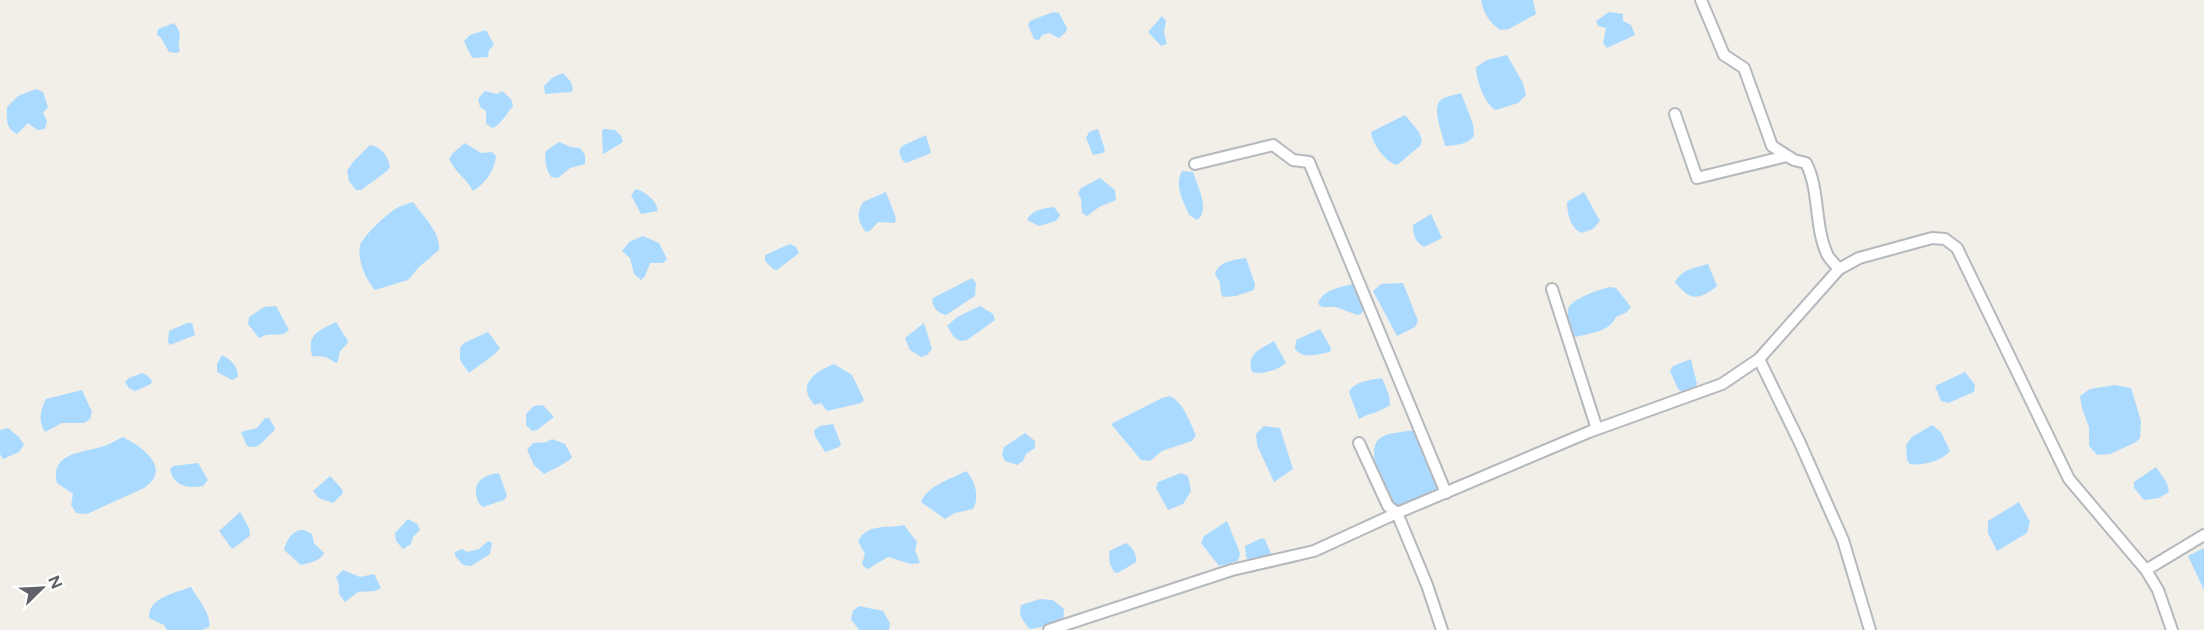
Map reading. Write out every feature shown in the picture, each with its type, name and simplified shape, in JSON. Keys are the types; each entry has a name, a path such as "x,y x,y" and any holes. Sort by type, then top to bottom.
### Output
{"street":[{"path":"1701,0 1724,55 1744,68 1772,146 1794,160 1806,162 1813,176 1814,194 1827,256 1839,269"},
{"path":"1675,114 1697,178 1787,156"},
{"path":"1195,164 1273,146 1293,160 1310,162 1446,493"},
{"path":"1049,630 1232,570 1314,551 1397,513 1597,429 1722,384 1759,359 1839,269 1859,258 1932,238 1945,239 1957,248 2069,479 2146,570 2158,590 2172,630"},
{"path":"1552,289 1597,429"},
{"path":"1759,359 1800,443 1843,540 1870,630"},
{"path":"1359,443 1388,506 1397,513 1427,585 1442,630"},
{"path":"2146,570 2204,535"}],"water":[{"path":"1481,0 1533,0 1536,14 1509,29 1500,30 1488,17"},
{"path":"1053,12 1059,13 1067,28 1066,32 1059,38 1049,33 1042,35 1039,40 1034,39 1028,25 1030,21"},
{"path":"1609,12 1623,14 1623,21 1631,25 1635,35 1607,48 1603,43 1606,28 1598,26 1596,21"},
{"path":"1162,16 1166,21 1164,32 1167,44 1161,46 1148,32"},
{"path":"174,23 180,35 180,51 177,53 169,52 157,35 158,29"},
{"path":"486,30 494,45 489,50 488,57 472,58 464,41 470,35"},
{"path":"1507,55 1523,83 1526,95 1518,103 1496,110 1482,91 1476,67 1487,60"},
{"path":"563,73 571,82 573,90 545,94 544,86 552,78"},
{"path":"36,89 43,92 48,107 43,113 47,121 45,129 37,130 28,123 17,134 10,129 7,107 18,96"},
{"path":"485,91 497,94 502,91 511,99 513,106 493,128 486,124 486,111 480,107 478,99"},
{"path":"1461,93 1473,124 1474,136 1465,143 1445,146 1437,108 1442,99"},
{"path":"1405,115 1419,132 1422,141 1420,146 1397,165 1380,152 1371,132"},
{"path":"604,129 615,130 623,142 603,154 602,131"},
{"path":"1098,129 1105,150 1103,153 1093,155 1086,138 1089,132"},
{"path":"926,135 931,153 906,163 902,160 899,151 902,146"},
{"path":"559,142 580,148 585,155 585,164 570,168 558,178 551,177 545,158 546,151"},
{"path":"465,143 481,153 492,152 496,156 489,176 473,191 449,159"},
{"path":"370,145 384,153 390,167 361,190 356,190 349,181 347,171"},
{"path":"1182,171 1193,172 1200,191 1203,210 1197,220 1189,215 1180,193 1179,182"},
{"path":"1100,178 1115,190 1116,200 1099,207 1087,216 1082,213 1078,193 1081,188"},
{"path":"636,189 650,197 658,211 641,214 631,195"},
{"path":"886,192 896,218 895,223 878,222 866,232 859,218 859,210 863,202"},
{"path":"1584,192 1600,221 1593,229 1581,233 1570,219 1567,202"},
{"path":"413,202 434,231 439,250 408,280 375,290 368,281 361,263 359,252 361,242 391,212"},
{"path":"1054,207 1060,215 1056,221 1039,226 1027,220 1035,212"},
{"path":"1431,214 1442,238 1424,247 1415,238 1413,225"},
{"path":"643,236 659,243 667,259 663,263 650,263 641,280 634,274 630,258 622,251 629,242"},
{"path":"790,244 796,247 799,253 777,270 765,261 765,255"},
{"path":"1246,258 1255,284 1254,290 1236,296 1223,297 1215,274 1217,270 1227,262"},
{"path":"1708,264 1717,286 1705,294 1690,296 1675,282 1685,272"},
{"path":"972,278 976,283 975,296 946,315 936,309 932,302 933,298"},
{"path":"1356,283 1366,307 1361,314 1357,315 1336,307 1322,307 1318,304 1328,292"},
{"path":"1403,283 1418,321 1415,327 1397,336 1373,291 1381,284"},
{"path":"1610,287 1616,288 1631,307 1627,312 1616,317 1609,326 1599,331 1576,337 1571,334 1568,315 1570,305 1586,295"},
{"path":"276,306 289,330 284,334 266,335 259,338 248,324 249,317 264,307"},
{"path":"980,306 993,314 995,320 967,340 960,341 954,337 947,326 957,317"},
{"path":"336,322 348,341 340,351 338,361 336,363 326,357 312,356 311,343 315,334"},
{"path":"192,323 195,335 170,345 169,331"},
{"path":"924,323 932,349 927,355 921,357 910,350 905,338"},
{"path":"1320,329 1331,348 1330,352 1307,355 1295,349 1296,340"},
{"path":"488,332 500,348 469,373 460,360 460,348 464,343"},
{"path":"1274,341 1286,363 1270,371 1252,372 1251,361 1255,353"},
{"path":"222,355 233,363 238,377 232,380 217,372 217,364"},
{"path":"1691,359 1697,384 1694,389 1684,393 1678,389 1670,371 1673,366"},
{"path":"834,364 852,375 864,400 861,403 827,411 821,403 815,405 809,398 807,385 815,375"},
{"path":"1965,372 1975,385 1974,392 1948,403 1941,401 1935,386"},
{"path":"142,373 148,376 152,381 151,384 135,391 129,388 125,382"},
{"path":"1382,378 1389,395 1390,405 1359,419 1349,392 1359,383"},
{"path":"2115,385 2131,388 2141,421 2140,438 2110,454 2097,455 2089,446 2089,427 2080,396 2090,389"},
{"path":"82,390 92,412 90,419 84,423 62,423 45,432 41,424 41,416 46,399"},
{"path":"1170,396 1183,408 1196,435 1192,441 1162,451 1150,461 1141,460 1111,424"},
{"path":"543,405 554,417 537,430 532,431 526,425 526,414 534,406"},
{"path":"265,418 269,418 275,428 274,431 259,445 247,446 241,432 257,428"},
{"path":"833,424 841,444 825,452 814,430 820,426"},
{"path":"1932,425 1941,432 1950,451 1942,458 1932,462 1910,464 1907,460 1906,445 1912,437"},
{"path":"1264,426 1280,428 1293,469 1274,482 1257,445 1256,434"},
{"path":"8,428 19,437 24,445 19,452 3,459 0,454 0,430"},
{"path":"1415,430 1438,490 1396,508 1378,474 1375,463 1375,445 1386,435"},
{"path":"1025,433 1035,441 1035,448 1026,454 1023,461 1017,465 1005,461 1002,454 1004,447"},
{"path":"123,437 146,452 152,459 156,473 152,480 144,488 87,514 76,513 71,505 73,494 57,483 58,466 69,456 104,446"},
{"path":"552,439 565,444 572,457 544,474 534,465 527,450 533,443 547,442"},
{"path":"198,463 208,480 203,486 182,485 174,479 170,469 173,466"},
{"path":"2156,467 2167,483 2169,492 2159,498 2144,500 2134,488 2134,482"},
{"path":"966,471 976,489 973,509 955,513 945,519 921,502 934,487"},
{"path":"499,473 507,496 504,500 483,507 477,498 477,485 486,477"},
{"path":"1181,473 1188,476 1191,491 1183,504 1168,510 1156,488 1158,482"},
{"path":"330,476 343,493 333,503 319,498 313,491"},
{"path":"2019,502 2030,522 2027,533 1997,551 1988,533 1988,521"},
{"path":"240,512 249,528 250,536 232,549 219,531"},
{"path":"408,519 417,524 420,530 413,537 411,544 403,549 396,541 395,533"},
{"path":"1227,521 1240,554 1238,561 1219,566 1201,543 1204,536"},
{"path":"904,525 917,542 915,550 920,563 911,564 888,557 868,569 864,567 862,563 865,554 858,541 862,535 872,529"},
{"path":"300,530 312,534 314,543 324,553 318,560 301,565 284,550 289,537"},
{"path":"1262,538 1272,556 1249,563 1245,546"},
{"path":"488,541 492,543 490,554 471,566 463,565 455,556 455,552 462,549 467,552 479,549"},
{"path":"1126,543 1134,551 1136,562 1118,573 1114,572 1110,564 1109,551"},
{"path":"2204,548 2204,590 2188,556"},
{"path":"343,570 360,577 374,574 381,588 375,591 358,592 345,602 339,594 336,577"},
{"path":"191,587 206,612 209,627 202,630 167,630 164,625 149,618 153,605 158,601"},
{"path":"1040,599 1053,600 1064,609 1063,623 1030,629 1023,621 1021,605"},
{"path":"859,606 883,611 890,623 889,630 859,630 851,619 853,611"}]}
